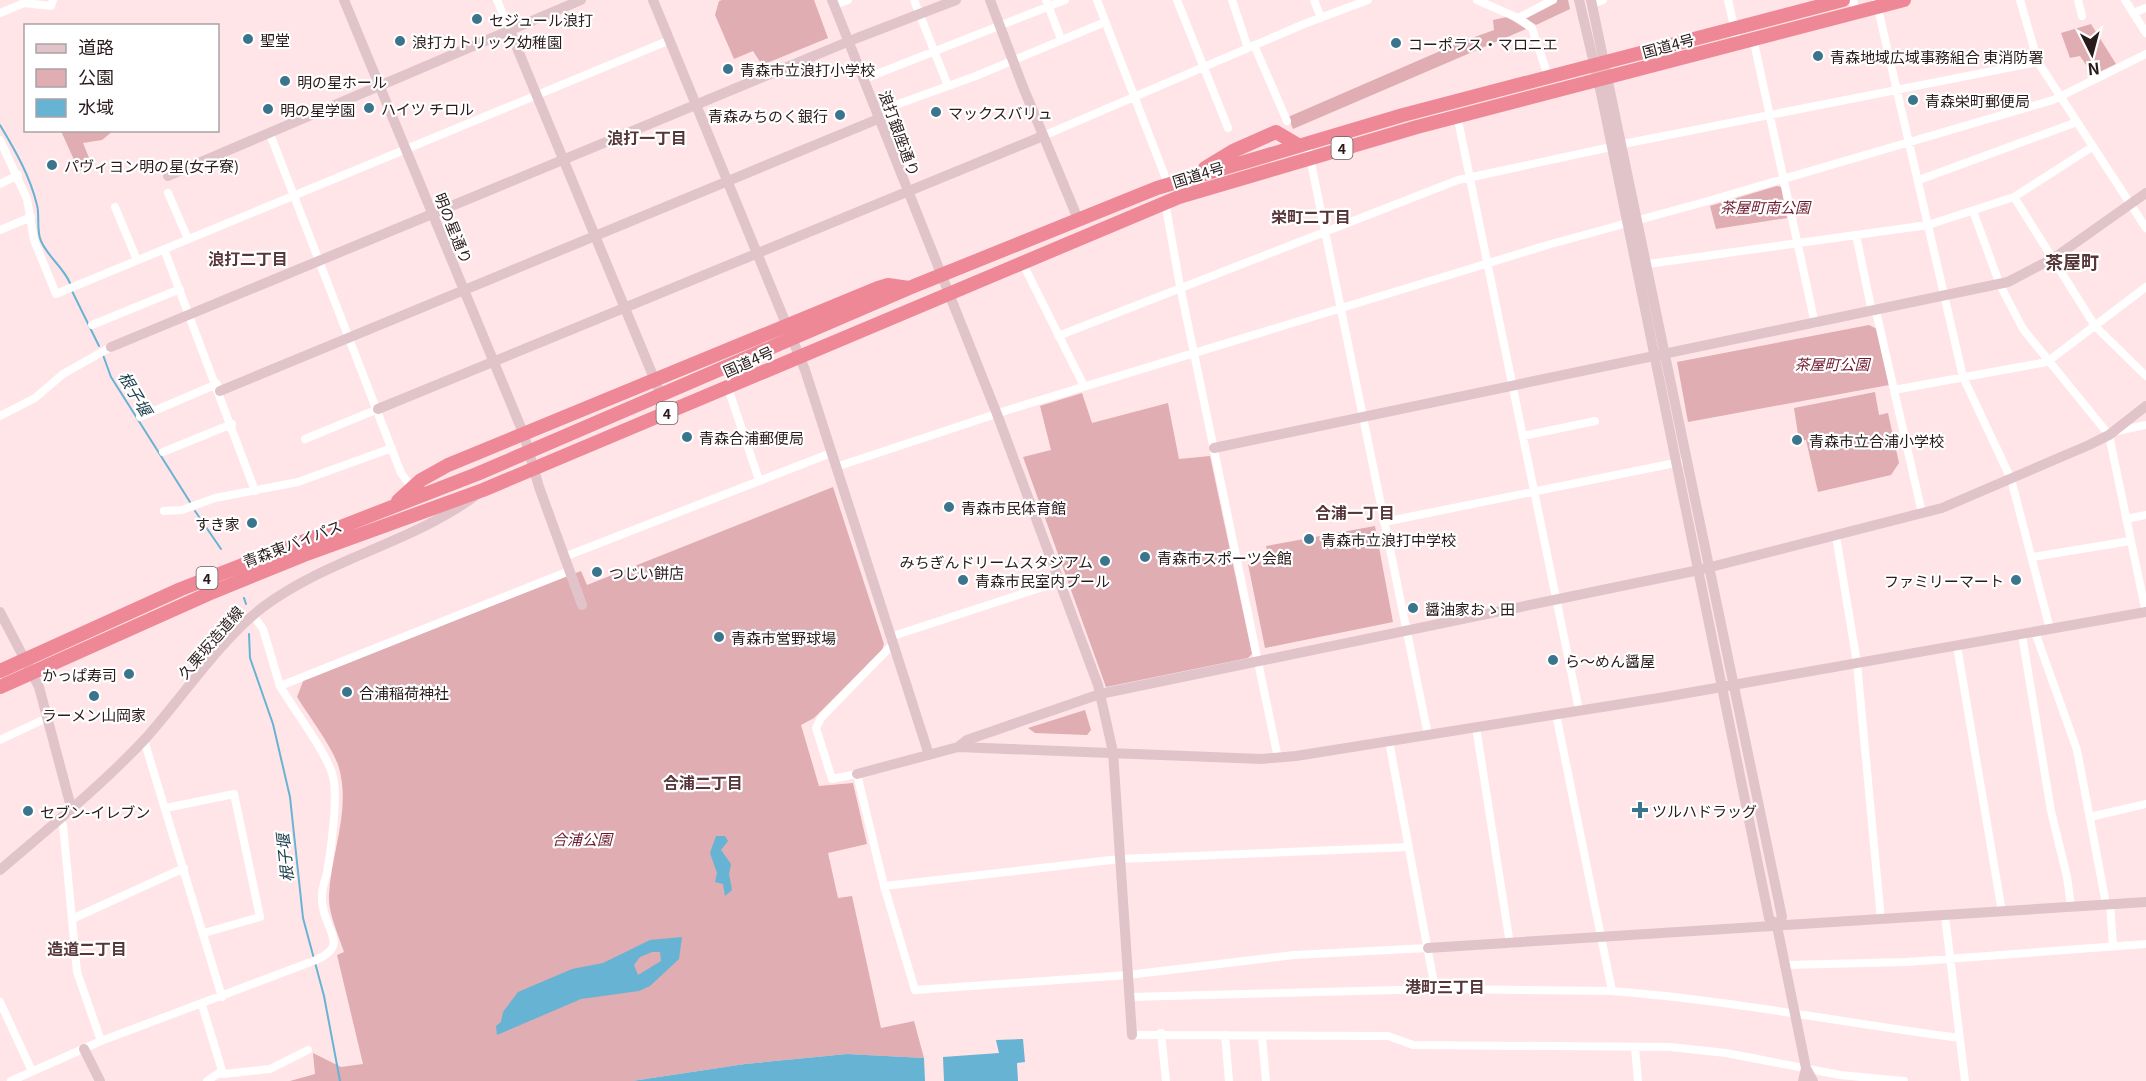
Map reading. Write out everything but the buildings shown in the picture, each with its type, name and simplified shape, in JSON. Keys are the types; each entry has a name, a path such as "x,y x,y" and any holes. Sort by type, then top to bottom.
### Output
{"highway":[{"name":"国道4号","path":"534,469 1165,202 1309,158 1552,91 1602,71 1734,28 1843,0"},
{"name":"国道4号","path":"529,452 909,288 1167,184 1548,76 1602,71 1738,43 1855,6 1904,0"},
{"path":"391,506 432,472 885,286 909,288"},
{"name":"青森東バイパス","path":"0,671 181,589 529,452"},
{"name":"青森東バイパス","path":"0,687 208,594 304,555 483,490 534,469"}],"street":[{"path":"0,13 24,3 51,6 53,0"},
{"name":"明の星通り","path":"344,0 524,435 582,605"},
{"path":"498,0 661,395"},
{"path":"168,176 582,0"},
{"path":"653,0 793,339 929,755"},
{"path":"833,3 848,0"},
{"path":"914,0 948,86"},
{"path":"0,416 35,398 82,362 111,347 956,0"},
{"path":"990,0 1078,219"},
{"path":"864,79 1000,25 1048,3 1065,0"},
{"path":"1097,0 1167,184"},
{"path":"1177,0 1228,128"},
{"path":"1232,0 1287,121"},
{"path":"1314,0 1321,18"},
{"path":"305,439 1043,136 1251,46 1368,0"},
{"path":"1477,0 1518,18 1532,28 1552,91"},
{"path":"1518,18 1553,0"},
{"path":"1579,0 1623,144 1635,265 1660,356 1682,461 1769,918 1777,926 1806,1068 1814,1081"},
{"path":"1728,0 1738,43"},
{"path":"2020,0 2038,62 2146,228"},
{"path":"2078,0 2082,16"},
{"path":"2125,0 2146,33"},
{"path":"1595,2 1611,147 1647,264 1660,356"},
{"name":"浪打銀座通り","path":"833,3 906,192 997,414 1100,694 1113,752 1132,1035"},
{"path":"1048,3 1061,39"},
{"path":"1877,3 1963,377 2012,479 2050,629"},
{"path":"2133,13 2146,9"},
{"path":"140,417 350,337 1105,22"},
{"path":"1750,24 1815,324"},
{"path":"0,140 18,176 31,218 34,240 56,294 670,40"},
{"path":"836,467 997,414 1488,263 2061,97 2146,54"},
{"path":"1623,144 2038,62"},
{"path":"1454,101 1579,710"},
{"path":"1919,180 2077,122"},
{"path":"270,134 403,477 412,488"},
{"path":"1302,144 1309,158 1325,231 1428,735"},
{"path":"1058,336 1180,286 1470,177 1611,147"},
{"path":"1635,265 1928,225 2014,197 2092,147"},
{"path":"0,184 18,176"},
{"path":"1214,448 2000,285 2021,278 2054,258 2146,192"},
{"path":"168,193 188,239"},
{"path":"2014,197 2095,326 2146,376"},
{"path":"1165,202 1180,286 1278,758"},
{"path":"115,207 137,260"},
{"path":"1058,582 892,640 816,728 832,779 958,747 1278,758 1736,685 2146,613 2130,541 2111,433 2046,362 2023,330 2000,285 1973,211"},
{"path":"0,230 31,218"},
{"path":"1856,235 1922,513"},
{"path":"164,249 255,490"},
{"path":"1022,262 1084,387"},
{"path":"1894,390 2046,362 2146,287"},
{"path":"92,325 180,289"},
{"path":"728,388 759,480"},
{"path":"2111,433 2146,406"},
{"path":"1523,436 1595,421"},
{"path":"163,452 232,424"},
{"path":"958,747 966,741 1100,694 1704,569 1956,504 2111,433 2146,425"},
{"path":"164,512 192,507 215,498 298,482 392,447"},
{"path":"564,557 831,453"},
{"path":"1384,522 1682,461"},
{"name":"久栗坂造道線","path":"0,870 144,740 232,635 254,615 314,574 453,512 483,490"},
{"path":"2126,519 2146,515"},
{"path":"1836,536 1857,663 1881,920"},
{"path":"2033,557 2130,541"},
{"path":"1704,569 1736,685 1782,917 1777,926"},
{"path":"280,686 569,571"},
{"path":"11,1081 101,1041 202,1005 313,961 330,954 335,948 335,941 322,904 329,860 334,784 326,761 280,686 262,629 254,615"},
{"path":"1,616 33,672 49,717 71,807"},
{"path":"2035,632 2077,750 2108,904 2113,946"},
{"path":"2022,635 2051,811 2067,877 2071,906"},
{"path":"1956,646 2002,912"},
{"path":"1556,714 1612,992"},
{"path":"0,740 49,717"},
{"path":"1476,727 1510,944"},
{"path":"144,740 222,997"},
{"path":"1389,741 1435,989"},
{"path":"857,774 884,886 915,990 1128,975 1294,955 1601,939 2146,902"},
{"path":"166,808 234,794 260,917 204,933"},
{"path":"2090,817 2146,804"},
{"path":"59,819 63,825 76,972 101,1041"},
{"path":"884,886 1120,859 1409,847"},
{"path":"72,919 184,868"},
{"path":"1945,916 1965,1081"},
{"path":"1786,965 1907,962 2146,944"},
{"path":"1130,997 1435,989 1612,992 1697,999 1960,1038"},
{"path":"0,1002 32,1071"},
{"path":"202,1005 223,1072 231,1081"},
{"path":"1132,1035 1161,1033 1262,1037 1388,1036 1413,1045 1635,1047 1709,1051 1806,1068 1904,1081"},
{"path":"1161,1033 1166,1081"},
{"path":"1225,1035 1229,1081"},
{"path":"1262,1037 1266,1081"},
{"path":"1635,1047 1638,1081"},
{"path":"84,1049 100,1081"},
{"path":"207,1081 223,1072 270,1069 308,1050"},
{"path":"1803,1081 1806,1068"}],"green space":[{"path":"814,0 828,38 762,65 753,51 734,59 715,15 719,1"},
{"path":"1556,0 1568,0 1570,9 1536,25 1524,17"},
{"path":"1507,17 1526,29 1293,129 1288,117 1494,30 1493,20"},
{"path":"2091,24 2116,64 2093,75 2080,56 2070,58 2061,33"},
{"path":"61,132 112,132 102,140 83,143 92,165 79,171"},
{"name":"茶屋町南公園","path":"1777,186 1781,187 1787,218 1716,229 1710,206"},
{"name":"茶屋町公園","path":"1869,325 1877,329 1889,385 1688,422 1677,362"},
{"path":"1875,392 1879,415 1888,413 1899,463 1891,475 1818,492 1806,440 1799,441 1794,408"},
{"name":"青森市スポーツ会館","path":"1082,393 1092,423 1168,403 1179,459 1210,456 1252,654 1248,658 1106,687 1023,457 1051,450 1040,406"},
{"name":"合浦公園","path":"833,487 884,644 882,650 814,718 801,725 819,786 853,783 867,844 828,853 838,898 852,896 881,1028 914,1021 924,1058 847,1054 745,1064 632,1081 290,1081 315,1074 313,1053 341,1067 363,1064 337,955 344,952 329,902 330,879 342,816 342,784 332,751 297,697 304,679 581,571 587,585"},
{"path":"1375,526 1393,622 1265,648 1248,564 1269,560 1266,546"},
{"path":"1085,710 1091,730 1087,735 1035,733 1028,728"}],"water":[{"path":"716,836 725,836 728,841 721,850 731,864 729,874 732,890 725,896 723,884 715,882 717,873 710,853"},
{"path":"682,937 679,959 650,986 639,991 581,999 497,1035 496,1026 501,1022 503,1012 518,992 572,969 603,963 650,940","holes":["652,952 660,952 661,961 638,975 634,965 640,957"]},
{"path":"1023,1039 1025,1062 1017,1063 1018,1081 944,1081 943,1057 999,1053 996,1040"},
{"path":"847,1054 924,1058 925,1081 632,1081 745,1064"}],"waterway":[{"name":"根子堰","path":"0,125 34,194 41,241 70,283"},
{"name":"根子堰","path":"72,291 99,346"},
{"name":"根子堰","path":"103,355 111,377 190,502"},
{"name":"根子堰","path":"195,511 221,549"},
{"name":"根子堰","path":"244,598 246,604"},
{"name":"根子堰","path":"249,634 250,658 273,724 290,797 303,918 324,996 340,1081"}],"place":[{"name":"セジュール浪打","path":"477,19"},
{"name":"聖堂","path":"248,39"},
{"name":"浪打カトリック幼稚園","path":"400,41"},
{"name":"コーポラス・マロニエ","path":"1396,43"},
{"name":"青森地域広域事務組合 東消防署","path":"1818,56"},
{"name":"青森市立浪打小学校","path":"728,69"},
{"name":"明の星ホール","path":"285,81"},
{"name":"青森栄町郵便局","path":"1913,100"},
{"name":"ハイツ チロル","path":"369,108"},
{"name":"明の星学園","path":"268,109"},
{"name":"マックスバリュ","path":"936,112"},
{"name":"青森みちのく銀行","path":"840,115"},
{"name":"パヴィヨン明の星(女子寮)","path":"52,165"},
{"name":"青森合浦郵便局","path":"687,437"},
{"name":"青森市立合浦小学校","path":"1797,440"},
{"name":"青森市民体育館","path":"949,507"},
{"name":"すき家","path":"252,523"},
{"name":"青森市立浪打中学校","path":"1309,539"},
{"name":"青森市スポーツ会館","path":"1145,557"},
{"name":"みちぎんドリームスタジアム","path":"1105,561"},
{"name":"つじい餅店","path":"597,572"},
{"name":"青森市民室内プール","path":"963,580"},
{"name":"ファミリーマート","path":"2016,580"},
{"name":"醤油家おゝ田","path":"1413,608"},
{"name":"青森市営野球場","path":"719,637"},
{"name":"ら～めん醤屋","path":"1553,660"},
{"name":"かっぱ寿司","path":"129,674"},
{"name":"合浦稲荷神社","path":"347,692"},
{"name":"ラーメン山岡家","path":"94,696"},
{"name":"ツルハドラッグ","path":"1640,810"},
{"name":"セブン-イレブン","path":"28,811"}],"district":[{"name":"浪打一丁目","path":"647,137"},
{"name":"栄町二丁目","path":"1311,216"},
{"name":"浪打二丁目","path":"248,258"},
{"name":"茶屋町","path":"2072,261"},
{"name":"合浦一丁目","path":"1355,512"},
{"name":"合浦二丁目","path":"703,782"},
{"name":"造道二丁目","path":"87,948"},
{"name":"港町三丁目","path":"1445,986"}]}
